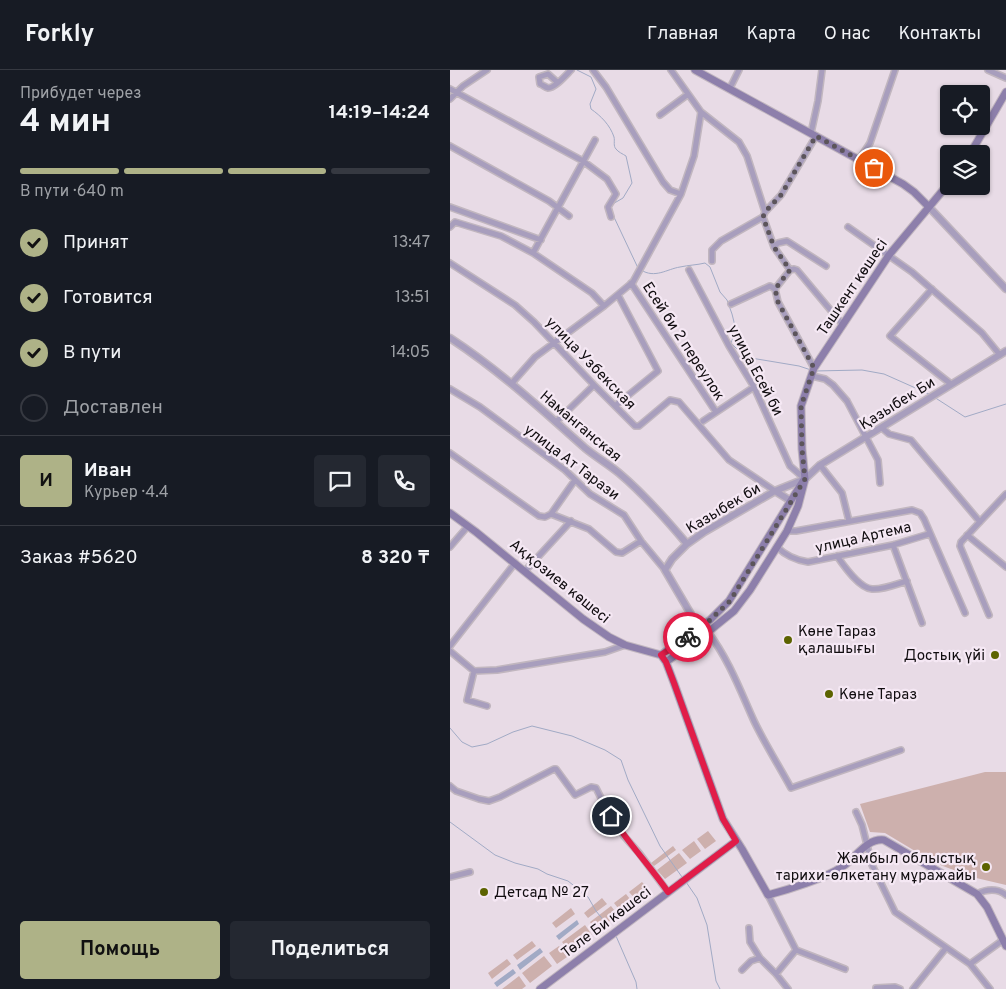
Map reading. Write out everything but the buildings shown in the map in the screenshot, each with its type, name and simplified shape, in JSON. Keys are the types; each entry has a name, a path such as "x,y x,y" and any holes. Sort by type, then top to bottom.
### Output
{"main road":[{"path":"695,70 902,184 914,192 928,206"},
{"path":"975,145 1006,92"},
{"name":"Ташкент көшесі","path":"805,479 801,406 814,368 889,254 940,193"},
{"path":"805,479 730,601 698,628 661,655 666,662 723,819 768,895 829,874 841,868 866,846 876,840 884,840 977,894 987,906 1005,943"},
{"path":"666,662 734,611 787,531 798,506 805,479"},
{"name":"Аққозиев көшесі","path":"450,513 609,638 625,645 661,655"},
{"path":"743,581 752,586"},
{"name":"Төле Би көшесі","path":"540,989 736,841"}],"street":[{"path":"450,98 452,91 487,70"},
{"path":"557,82 571,70"},
{"path":"593,70 606,87 663,182 670,190 681,194"},
{"path":"730,88 739,70"},
{"path":"712,261 712,250 721,241 764,214 781,195 813,134 822,70"},
{"path":"860,160 870,143 895,70"},
{"path":"988,70 1006,78"},
{"path":"673,71 687,95 701,112 739,142 748,156 774,247 790,270"},
{"path":"452,91 583,161 607,179 616,194 608,207 611,217"},
{"path":"660,115 687,95"},
{"path":"512,383 535,357 632,284 681,194 694,156 701,112"},
{"path":"533,253 595,140"},
{"path":"450,146 549,201 569,216"},
{"path":"928,206 1005,285"},
{"path":"450,207 541,240"},
{"path":"450,226 455,222 501,236 533,253 592,293 604,306"},
{"path":"848,227 874,246 889,254 932,289 1003,353"},
{"path":"774,247 778,243 787,241 826,266"},
{"name":"улица Узбекская","path":"450,263 515,305 534,322 634,426 639,426 670,400 679,402 729,460 775,491"},
{"name":"улица Есей би","path":"688,270 754,388 790,466 805,479"},
{"path":"775,289 790,270 797,270 842,325"},
{"name":"Есей би 2 переулок","path":"632,284 716,412"},
{"path":"732,304 770,286 775,289 778,302 814,368"},
{"path":"932,289 890,336 951,384"},
{"path":"615,406 658,371 618,295"},
{"name":"Наманганская","path":"450,338 476,355 512,383 589,451 619,472 669,522 687,544"},
{"name":"Қазыбек Би","path":"805,479 820,465 1003,353"},
{"path":"812,376 825,379 847,401 878,460 880,483"},
{"path":"556,422 594,385"},
{"path":"703,422 754,388"},
{"name":"улица Ат Тарази","path":"450,389 480,407 565,470 590,494 624,515 641,541 665,570"},
{"path":"882,428 889,434 911,440 980,522"},
{"path":"450,452 539,516 545,517 551,514 575,480"},
{"path":"820,465 842,493 849,521"},
{"name":"Казыбек би","path":"665,570 687,544 704,532 775,491 805,479"},
{"name":"Казыбек би","path":"775,491 791,501"},
{"path":"989,615 960,546 967,535 1006,494"},
{"path":"787,531 912,510 920,513 965,613"},
{"path":"551,514 589,529 616,552 622,553 641,541"},
{"path":"526,571 571,521"},
{"path":"450,547 468,526"},
{"name":"улица Артема","path":"777,547 785,555 800,561 815,562 893,545 929,534"},
{"path":"967,535 1006,567"},
{"path":"893,545 922,623"},
{"path":"837,556 846,570 869,588 875,589 907,581"},
{"path":"450,646 515,563"},
{"path":"665,570 698,628"},
{"path":"708,632 730,666 755,722 791,788 901,750"},
{"path":"450,651 474,671 497,670 605,652 625,645"},
{"path":"474,671 467,700 487,706"},
{"path":"450,786 456,791 490,801 556,769 575,795 591,787 596,788 624,836 668,892"},
{"path":"856,812 862,825 872,865 895,912 970,964 990,989"},
{"path":"450,877 470,872"},
{"path":"977,894 982,891 994,890 1003,892 1006,895"},
{"path":"768,895 796,950 845,969"},
{"path":"749,928 750,942 760,958 788,989"},
{"path":"970,964 1005,943"},
{"path":"912,989 946,948"},
{"path":"776,974 796,950"},
{"path":"742,970 751,961 760,958"},
{"path":"876,988 895,986 900,989"}],"shaded area":[{"path":"985,772 1006,772 1006,885 972,877 935,863 885,833 870,832 860,804"},
{"path":"708,831 716,841 705,849 697,839"},
{"path":"694,841 701,851 690,859 682,850"},
{"path":"673,846 676,850 654,866 651,863"},
{"path":"679,853 687,863 665,879 657,870"},
{"path":"642,882 650,891 637,901 629,892"},
{"path":"626,894 633,903 621,912 614,903"},
{"path":"602,898 607,904 588,918 584,913"},
{"path":"611,906 618,915 596,931 590,922"},
{"path":"571,908 575,914 556,928 552,923"},
{"path":"585,925 592,935 570,952 562,942"},
{"path":"532,941 536,946 517,960 513,955"},
{"path":"559,946 567,957 557,964 549,953"},
{"path":"544,956 552,966 530,983 522,973"},
{"path":"507,959 511,964 492,979 488,973"},
{"path":"519,976 526,986 522,989 502,989"}],"water":[{"path":"577,920 579,924 559,940 556,936"},
{"path":"540,948 543,952 520,970 517,965"},
{"path":"513,969 516,973 497,987 494,983"}],"waterway":[{"path":"577,70 591,77 596,89 590,104 591,109 608,125 614,137 615,148 626,156 632,183 623,198 611,205"},
{"path":"613,215 638,268"},
{"path":"641,270 646,273 656,274 680,267 705,263 710,267 720,292 727,300 732,314 736,330 731,343 745,357 799,366 811,370"},
{"path":"815,371 862,370 884,374 929,394"},
{"path":"934,397 965,417 1006,404"},
{"path":"450,728 462,742 472,747 487,744 532,726 572,736 605,750 621,760 628,780 660,846 682,877"},
{"path":"450,822 495,855 568,881 588,897 609,927"},
{"path":"686,882 697,898 707,925 716,981 720,989"},
{"path":"616,936 636,982 637,989"}],"way so far":[{"path":"688,637 730,601 805,479 801,406 814,368 778,302 775,289 788,275 790,270 774,247 763,217 793,178 816,136 874,168"}],"place":[{"name":"Көне Тараз қалашығы","path":"788,640"},
{"name":"Достық үйі","path":"995,655"},
{"name":"Көне Тараз","path":"829,694"},
{"name":"Жамбыл облыстық тарихи-өлкетану мұражайы","path":"986,867"},
{"name":"Детсад № 27","path":"484,892"}],"route":[{"path":"611,816 624,836 668,892 736,841 723,819 674,683 666,662 661,655 688,637"}]}
